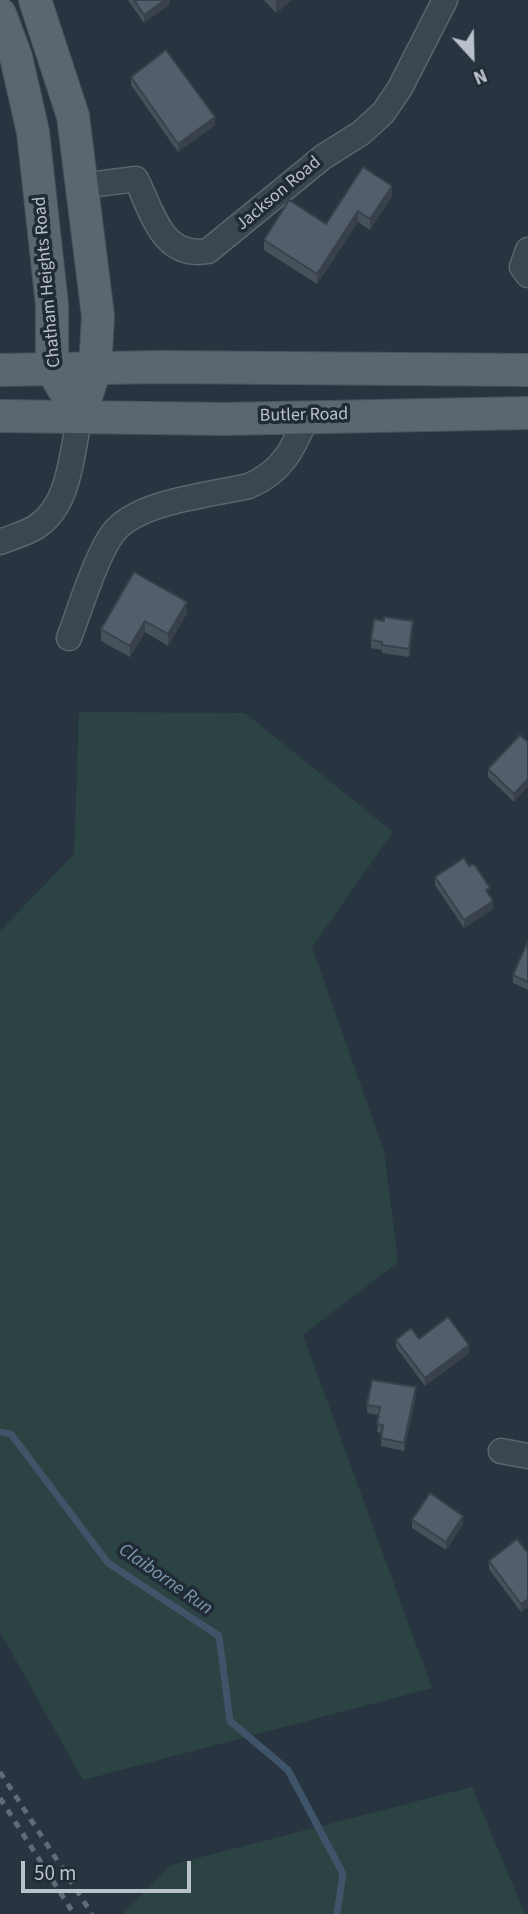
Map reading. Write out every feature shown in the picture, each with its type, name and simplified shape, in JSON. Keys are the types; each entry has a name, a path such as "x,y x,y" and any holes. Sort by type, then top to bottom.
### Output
{"main road":[{"path":"35,0 73,116 98,316 95,369 80,416"},
{"name":"Chatham Heights Road","path":"0,14 33,132 52,305 52,369 80,416"},
{"path":"0,370 528,370"},
{"name":"Butler Road","path":"0,416 225,419 307,415 528,413"}],"street":[{"name":"Jackson Road","path":"81,186 136,179 167,240 179,251 192,254 208,251 323,157 361,133 383,113 400,88 445,0"},
{"path":"528,250 522,267 528,275"},
{"path":"69,638 108,543 126,520 142,511 249,486 264,479 291,454 307,415"},
{"path":"0,542 36,527 53,513 64,492 80,416"},
{"path":"501,1451 528,1456"}],"green space":[{"path":"79,712 245,713 393,832 312,947 384,1151 398,1262 303,1335 432,1688 83,1780 0,1632 0,931 74,854"},
{"path":"472,1787 525,1914 123,1914 171,1865"}],"building":[{"path":"134,0 165,0 144,15"},
{"path":"166,50 215,117 178,144 131,77"},
{"path":"363,167 392,186 370,219 358,211 317,274 264,240 289,200 326,224"},
{"path":"134,572 187,602 168,634 145,621 130,646 101,629"},
{"path":"384,617 413,621 409,649 382,645 382,642 371,640 374,619 384,621"},
{"path":"520,735 528,742 528,779 514,794 488,769"},
{"path":"464,858 469,866 474,864 490,888 486,890 493,901 464,920 435,877"},
{"path":"528,941 528,982 513,975"},
{"path":"448,1317 469,1345 425,1378 396,1340 411,1328 419,1339"},
{"path":"372,1380 416,1387 404,1443 381,1438 383,1425 377,1424 380,1407 367,1405"},
{"path":"430,1493 463,1516 446,1542 412,1520"},
{"path":"517,1539 528,1553 528,1599 521,1604 489,1561"}],"waterway":[{"name":"Claiborne Run","path":"0,1432 11,1434 108,1563 219,1636 230,1721 288,1770 343,1874 337,1914"}],"railway":[{"path":"0,1772 92,1914"},
{"path":"0,1798 74,1914"}]}
